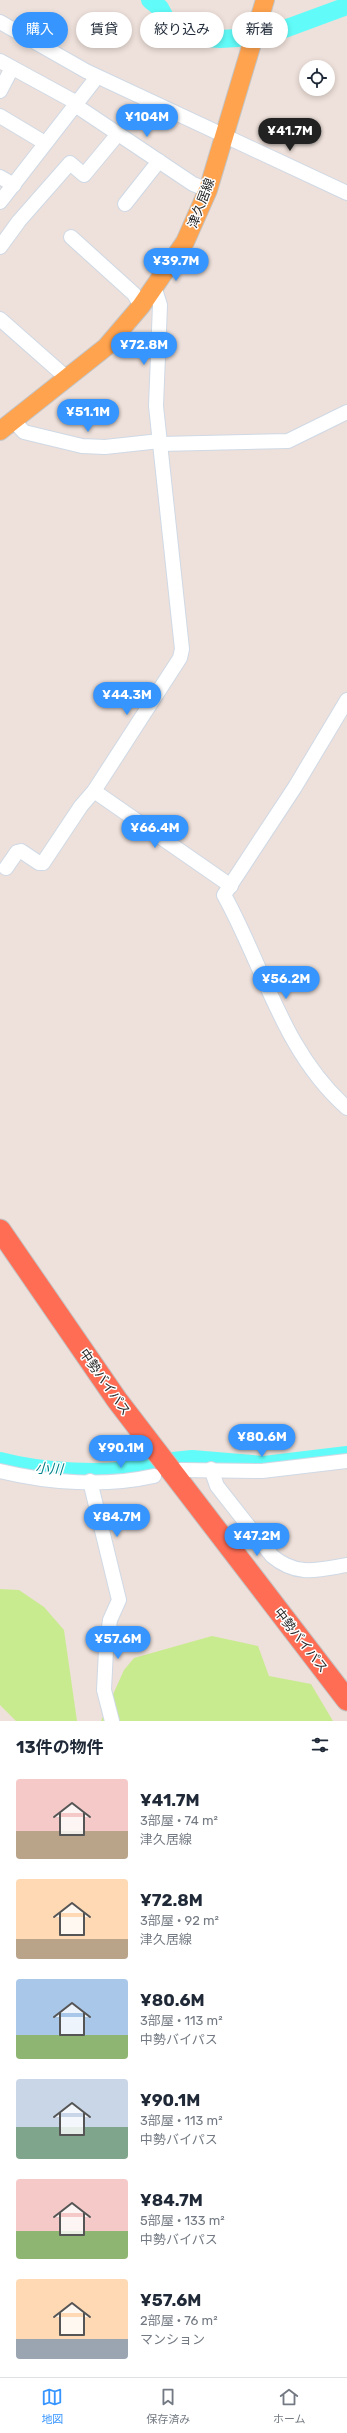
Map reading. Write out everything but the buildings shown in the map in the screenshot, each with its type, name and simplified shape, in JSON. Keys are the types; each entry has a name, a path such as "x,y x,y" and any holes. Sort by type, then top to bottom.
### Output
{"highway":[{"name":"中勢バイパス","path":"0,1230 117,1400 347,1700"},
{"name":"中勢バイパス","path":"0,1250 347,1710"}],"main road":[{"name":"津久居線","path":"6,425 68,379 106,347 141,306 185,242 208,190 223,135 265,0"}],"street":[{"path":"0,22 97,77 347,193"},
{"path":"0,90 6,64 76,104 193,184 208,190"},
{"path":"0,202 97,77"},
{"path":"0,116 45,143"},
{"path":"0,247 19,221 70,163 84,175 118,134"},
{"path":"125,204 159,161"},
{"path":"0,177 14,185"},
{"path":"71,237 134,294 141,306"},
{"path":"6,868 17,852 21,851 38,863 43,863 81,806 94,791 180,658 182,649 156,394 160,305 154,286"},
{"path":"0,319 68,379"},
{"path":"6,425 24,432 82,446 105,447 160,443 288,442 347,412"},
{"path":"347,700 295,787 224,895 262,971 271,1000 311,1070 332,1096 347,1108"},
{"path":"94,791 231,886"},
{"path":"180,1470 211,1469 262,1471 347,1462"},
{"path":"211,1469 217,1486 272,1556 281,1564 298,1570 313,1571 347,1565"},
{"path":"0,1471 33,1478 90,1481 127,1482 154,1476"},
{"path":"90,1481 119,1600 110,1620 106,1650 104,1690 112,1721"}],"green space":[{"path":"0,1589 19,1590 44,1607 64,1630 77,1721 16,1721 0,1705"},
{"path":"212,1636 258,1646 269,1676 311,1684 333,1721 101,1721 124,1670 134,1658"}],"waterway":[{"path":"150,0 160,8 172,30 181,36 220,39 255,37 279,31 347,6"},
{"name":"小川","path":"173,1461 192,1459 264,1465 347,1455"},
{"name":"小川","path":"0,1461 34,1468 73,1472 130,1470 146,1467"}]}
